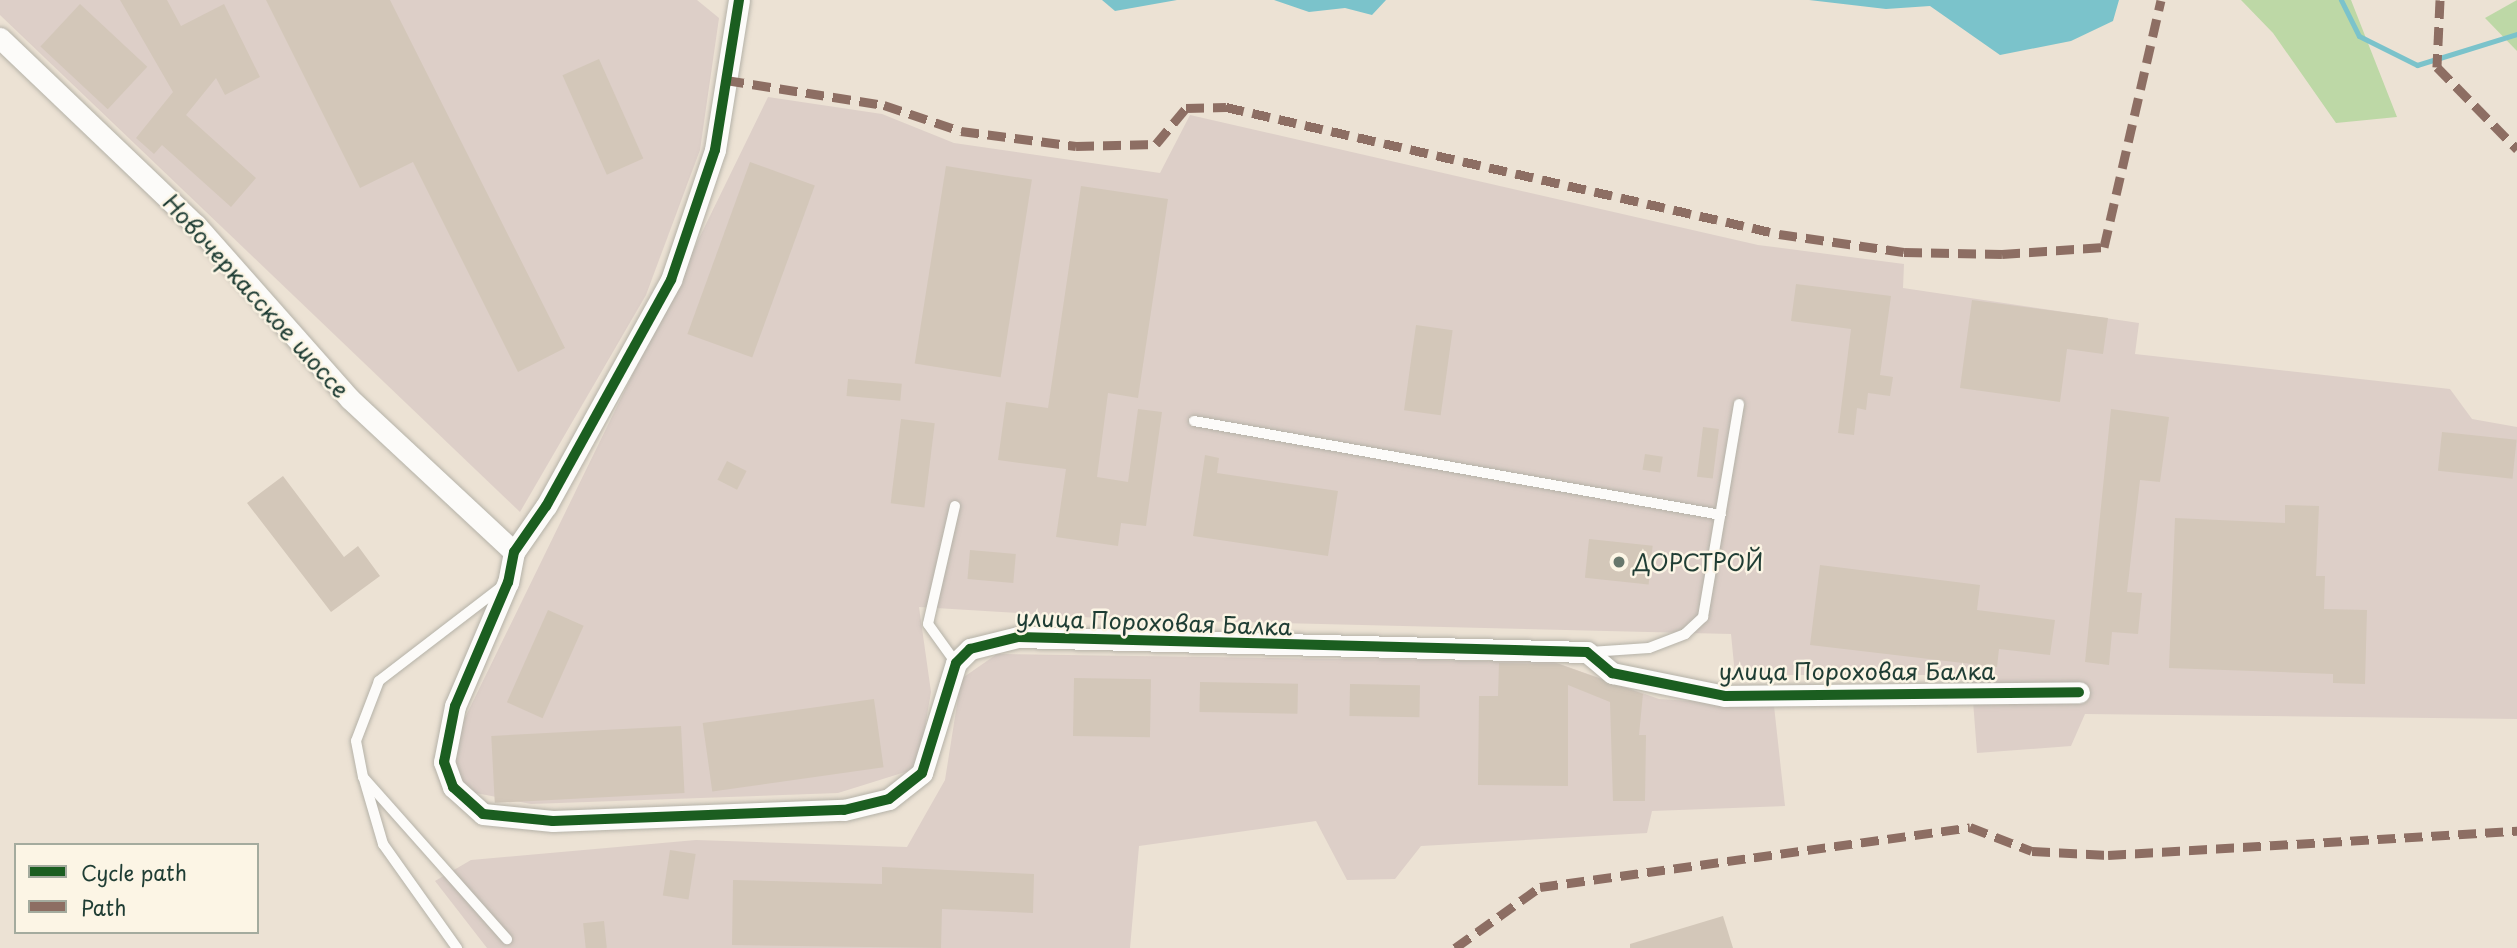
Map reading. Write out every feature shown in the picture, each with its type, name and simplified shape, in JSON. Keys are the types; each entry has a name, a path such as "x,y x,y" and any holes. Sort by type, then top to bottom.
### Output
{"street":[{"path":"739,0 715,150 671,280 546,506 514,552 508,582 455,706 444,762 468,804 513,821 844,810 889,799 922,773 956,663"},
{"name":"Новочеркасское шоссе","path":"0,38 196,225 359,408 514,552"},
{"name":"улица Пороховая Балка","path":"956,663 970,649 1018,637 1587,652 1612,673 1726,696 2079,692"}],"lane":[{"path":"1587,652 1649,648 1685,634 1703,617 1740,404"},
{"path":"1194,421 1721,515"},
{"path":"955,506 929,624 956,663"},
{"path":"457,948 383,844 363,777 356,741 379,681 508,582"},
{"path":"363,777 507,939"}],"shaded area":[{"path":"0,0 697,0 719,18 700,150 646,295 520,512 0,15"},
{"path":"768,97 882,114 954,143 1160,173 1190,115 1758,245 1904,264 1903,288 2139,323 2135,354 2450,389 2472,419 2517,427 2517,719 2085,714 2071,746 1977,753 1971,675 1735,675 1731,634 1116,619 919,607 931,692 918,768 838,793 531,804 466,791 451,770 461,726"},
{"path":"997,654 1554,662 1659,699 1774,706 1785,806 1652,811 1647,833 1421,846 1395,879 1347,880 1316,821 1139,846 1130,948 487,948 435,881 471,860 696,840 907,847 945,780 961,679"}],"green space":[{"path":"2241,0 2351,0 2397,117 2336,123 2273,33"},
{"path":"2517,0 2517,51 2485,18"}],"water":[{"path":"1102,0 1177,0 1115,11"},
{"path":"1274,0 1386,0 1372,15 1345,8 1309,12"},
{"path":"1809,0 2119,0 2113,21 2071,41 2000,55 1930,6 1886,9"}],"building":[{"path":"120,0 167,0 181,26 224,4 260,77 225,95 216,78 186,115 256,178 231,207 162,145 154,154 136,138 173,92"},
{"path":"266,0 390,0 565,348 518,372 413,162 360,188"},
{"path":"80,4 147,67 108,109 40,46"},
{"path":"599,59 643,159 607,175 562,75"},
{"path":"750,162 815,186 752,358 687,334"},
{"path":"946,166 1032,180 1001,377 915,364"},
{"path":"1081,186 1168,199 1138,398 1108,393 1097,477 1128,482 1138,409 1162,412 1146,526 1121,523 1118,546 1056,537 1066,469 998,460 1006,402 1048,408"},
{"path":"1796,284 1891,296 1880,375 1893,377 1890,396 1868,393 1866,410 1857,408 1854,435 1838,433 1851,329 1791,321"},
{"path":"1972,300 2108,318 2103,354 2067,349 2060,402 1960,388"},
{"path":"1416,325 1453,330 1441,415 1404,410"},
{"path":"848,379 902,384 900,401 847,396"},
{"path":"2111,409 2169,417 2160,482 2140,480 2127,592 2142,593 2138,634 2112,632 2109,665 2085,662"},
{"path":"901,419 935,423 924,508 891,503"},
{"path":"1703,427 1719,429 1713,479 1697,477"},
{"path":"2442,432 2517,440 2513,479 2438,471"},
{"path":"1645,454 1663,457 1660,473 1642,470"},
{"path":"1205,455 1219,458 1217,473 1338,491 1328,556 1193,536"},
{"path":"727,461 747,471 737,490 717,480"},
{"path":"283,476 344,557 358,546 380,576 331,612 247,503"},
{"path":"2285,505 2319,506 2316,576 2325,576 2324,609 2367,610 2365,684 2333,683 2333,674 2169,668 2175,518 2285,523"},
{"name":"ДОРСТРОЙ","path":"1589,539 1653,546 1649,584 1585,578"},
{"path":"970,550 1016,554 1013,583 967,579"},
{"path":"1820,565 1980,585 1977,610 2055,620 2050,655 1999,649 1997,667 1810,645"},
{"path":"548,610 584,626 543,718 507,702"},
{"path":"1499,663 1559,664 1643,694 1639,735 1646,735 1645,801 1613,801 1610,702 1568,685 1568,786 1478,785 1479,696 1498,696"},
{"path":"1074,678 1151,679 1150,737 1073,736"},
{"path":"1200,682 1298,684 1297,714 1199,712"},
{"path":"1350,684 1420,685 1419,717 1349,716"},
{"path":"874,699 884,767 712,791 703,723"},
{"path":"681,726 685,793 495,803 491,736"},
{"path":"670,850 696,854 688,900 663,895"},
{"path":"882,867 1034,874 1033,913 942,909 941,948 732,945 733,880 882,884"},
{"path":"1723,916 1733,948 1630,948 1630,944"},
{"path":"604,921 607,948 586,948 583,923"}],"waterway":[{"path":"2341,0 2359,36 2417,65 2517,34"}],"marked path":[{"path":"726,80 884,105 961,131 1076,146 1156,144 1186,108 1226,107 1779,234 1904,252 2002,254 2104,247 2161,0"},
{"path":"2440,0 2437,67 2517,149"},
{"path":"1455,948 1540,887 1970,827 2032,851 2108,855 2517,831"}],"cycle path":[{"path":"739,0 715,150 671,280 546,506 514,552 508,582 455,706 444,762 453,787 483,814 553,821 844,810 889,799 922,773 956,663 970,649 1018,637 1587,652 1612,673 1725,696 2079,692"}],"place":[{"name":"ДОРСТРОЙ","path":"1619,562"}]}
